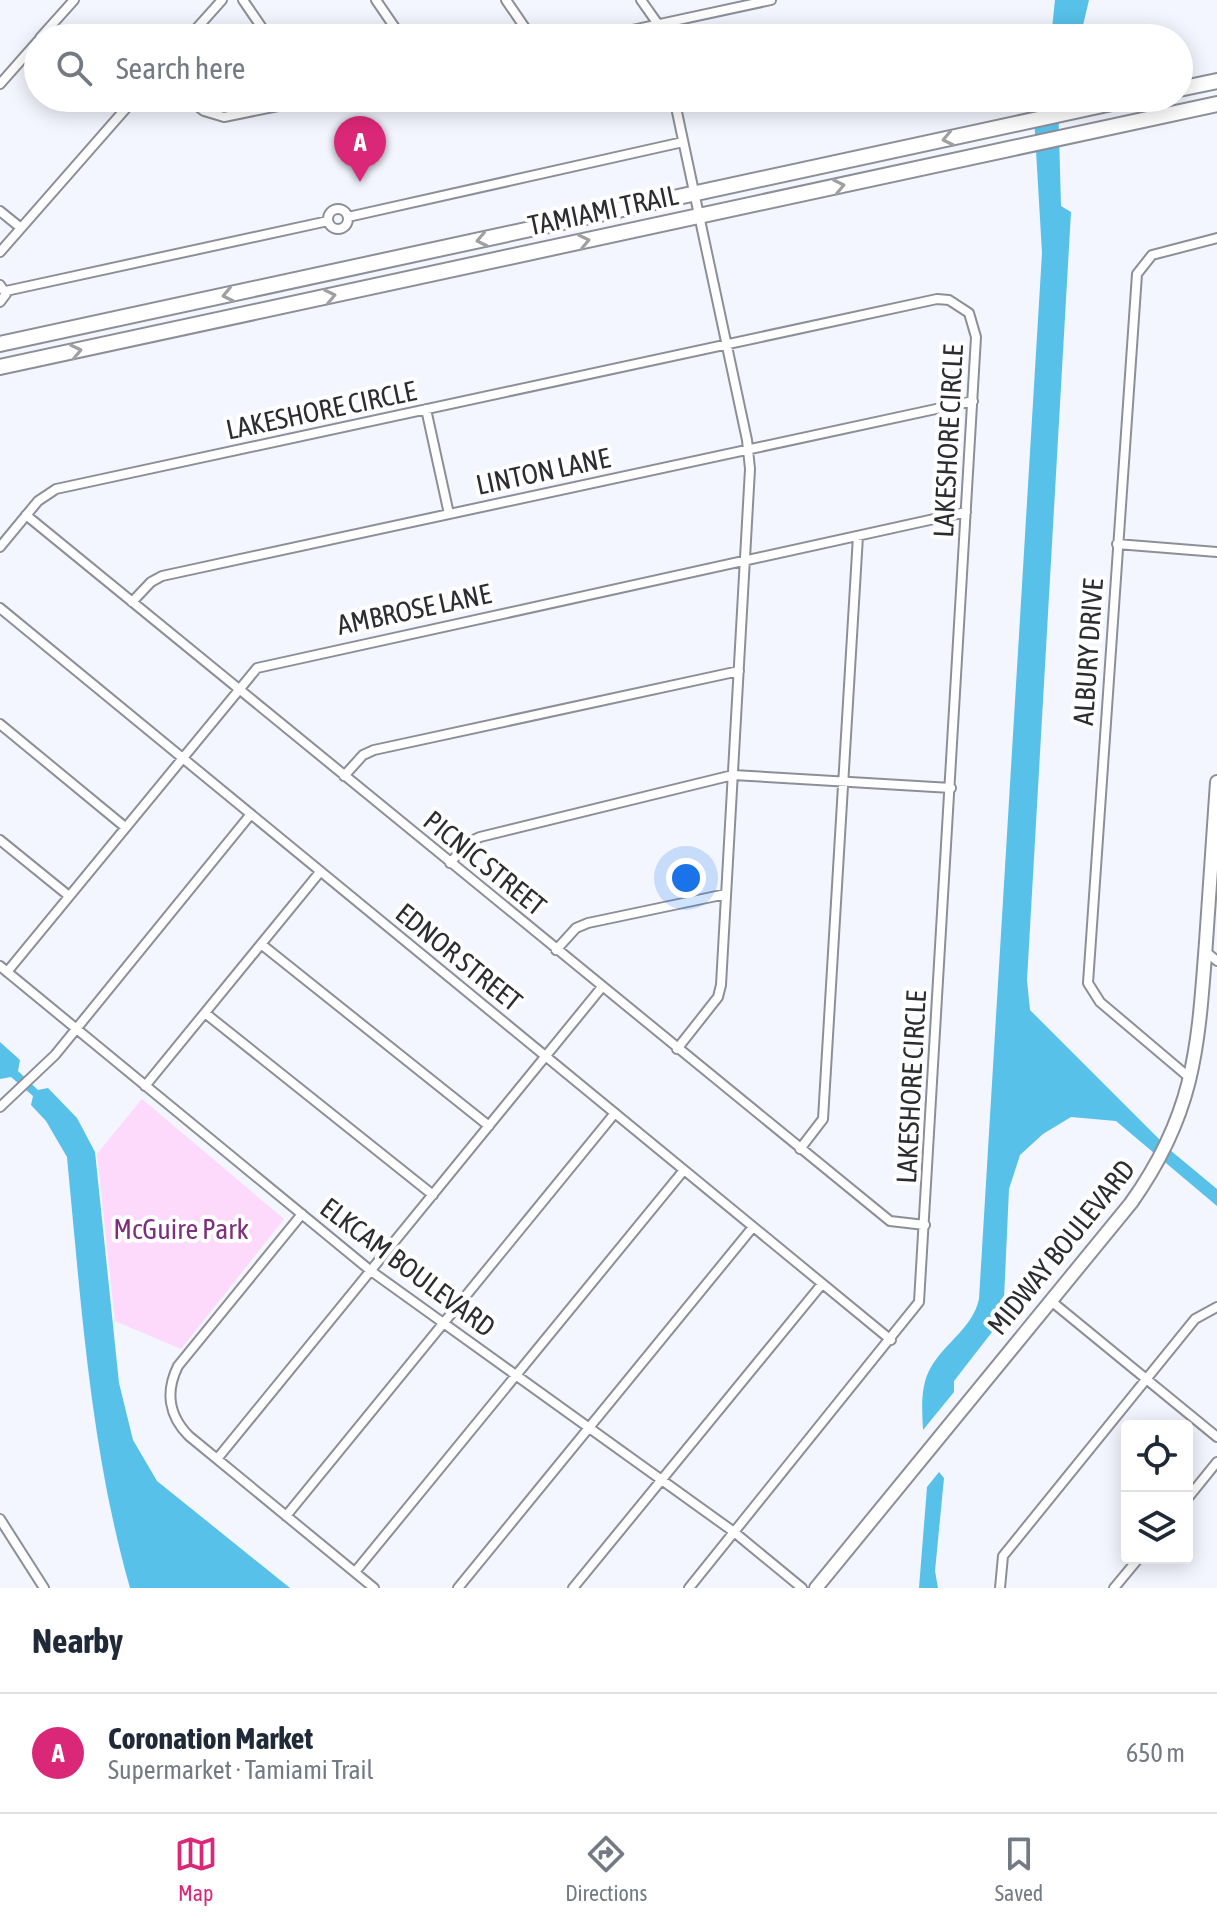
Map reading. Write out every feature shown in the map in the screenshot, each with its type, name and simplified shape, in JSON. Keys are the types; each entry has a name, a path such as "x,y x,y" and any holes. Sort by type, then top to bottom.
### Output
{"main road":[{"path":"1193,86 1217,81"},
{"name":"TAMIAMI TRAIL","path":"1193,109 1217,104"},
{"name":"TAMIAMI TRAIL","path":"0,344 1070,112"},
{"name":"TAMIAMI TRAIL","path":"0,367 1180,112"},
{"path":"282,306 315,276"},
{"path":"239,315 261,301 273,285"}],"street":[{"path":"52,24 74,0"},
{"path":"201,24 222,0"},
{"path":"243,0 259,24"},
{"path":"376,0 392,24"},
{"path":"506,0 522,24"},
{"path":"641,0 658,24 771,0"},
{"path":"2,78 24,55"},
{"path":"0,252 123,112"},
{"path":"207,112 224,117 247,112"},
{"path":"677,112 749,449 739,671 718,997 677,1049"},
{"name":"TAMIAMI TRAIL","path":"3,288 328,221 340,228 346,225 348,217 683,142"},
{"path":"0,211 21,228"},
{"name":"ALBURY DRIVE","path":"1191,1080 1100,1002 1088,983 1137,274 1152,255 1217,238"},
{"path":"0,302 3,288"},
{"name":"LAKESHORE CIRCLE","path":"0,547 45,495 56,489 937,299 949,300 969,313 975,324 973,401 919,1302 689,1588"},
{"name":"LINTON LANE","path":"132,602 151,582 162,576 973,401"},
{"path":"426,409 449,514"},
{"name":"AMBROSE LANE","path":"4,969 69,896 257,668 268,663 966,512"},
{"name":"PICNIC STREET","path":"26,515 890,1221 925,1225"},
{"path":"800,1149 823,1119 858,536"},
{"path":"1117,544 1217,552"},
{"name":"EDNOR STREET","path":"0,608 891,1340"},
{"path":"344,776 363,755 374,750 739,671"},
{"path":"0,724 125,827"},
{"path":"450,863 469,842 480,837 733,775 951,788"},
{"name":"MIDWAY BOULEVARD","path":"816,1588 1051,1301 1156,1167 1171,1137 1191,1080 1200,1034 1217,782"},
{"path":"0,1107 34,1076 76,1028 251,814"},
{"path":"0,840 69,896"},
{"path":"145,1086 320,872"},
{"path":"556,950 576,928 588,923 726,894"},
{"path":"261,944 489,1126"},
{"path":"1205,951 1217,961"},
{"name":"ELKCAM BOULEVARD","path":"4,969 371,1271 734,1532 802,1588"},
{"path":"217,1459 602,987"},
{"path":"205,1013 433,1195"},
{"path":"286,1516 615,1113"},
{"path":"355,1572 684,1170"},
{"path":"302,1214 178,1366 170,1387 173,1414 182,1429 374,1588"},
{"path":"458,1588 753,1227"},
{"path":"573,1588 822,1284"},
{"path":"1051,1301 1217,1437"},
{"path":"1000,1588 1003,1556 1198,1317 1217,1307"},
{"path":"1193,1492 1217,1462"},
{"path":"0,1519 4,1534 44,1588"},
{"path":"1114,1588 1134,1564"}],"green space":[{"name":"McGuire Park","path":"142,1099 284,1219 181,1349 115,1321 97,1154"}],"water":[{"path":"1055,0 1089,0 1083,24 1052,24"},
{"path":"1034,112 1058,112 1061,206 1071,212 1027,980 1030,1010 1170,1150 1217,1189 1217,1206 1116,1121 1071,1117 1043,1134 1020,1155 1009,1189 1004,1299 999,1323 954,1381 954,1392 923,1430 922,1398 927,1374 971,1318 979,1299 1042,253"},
{"path":"0,1042 20,1060 18,1071 38,1090 48,1088 77,1118 95,1152 119,1383 133,1440 157,1481 290,1588 130,1588 116,1535 96,1428 67,1157 46,1121 31,1105 33,1096 11,1077 0,1079"},
{"path":"939,1472 944,1478 935,1571 938,1588 919,1588 927,1487"}],"place":[{"name":"Coronation Market","path":"360,182"}]}
